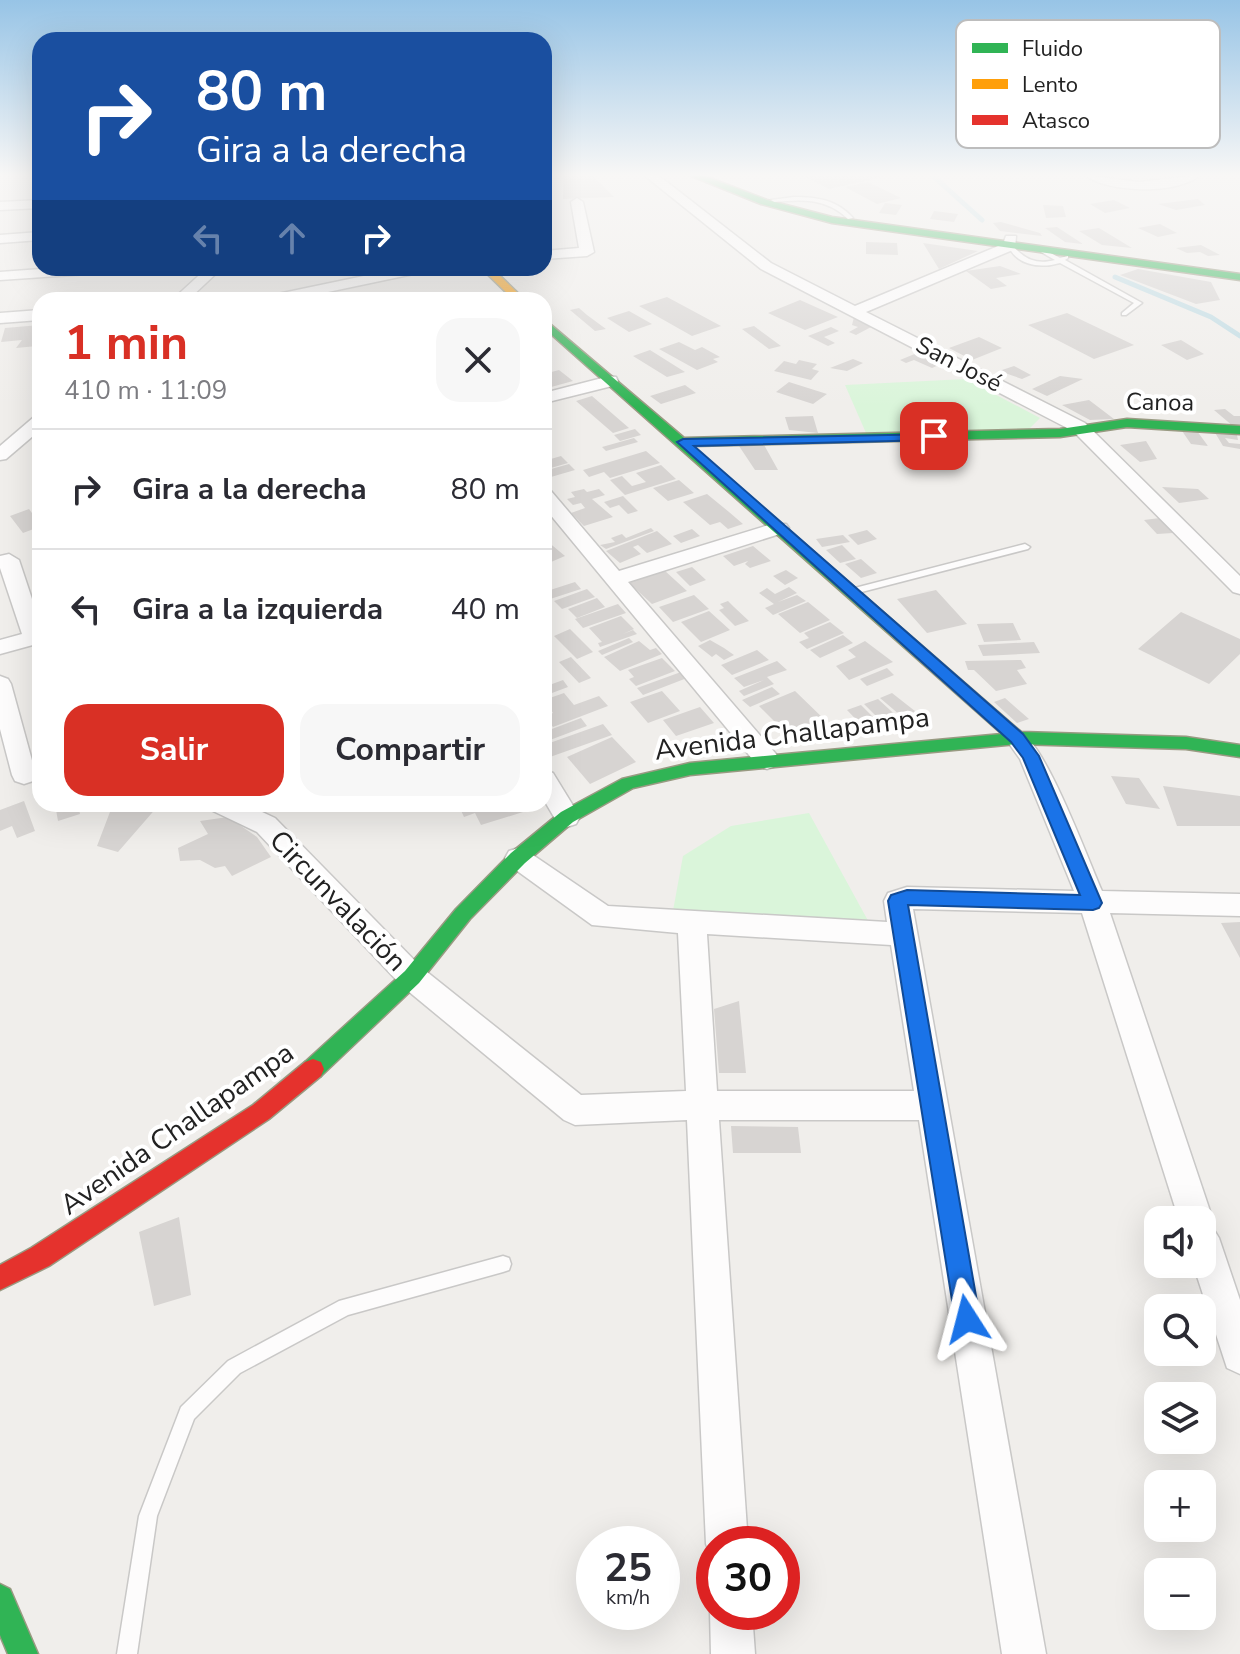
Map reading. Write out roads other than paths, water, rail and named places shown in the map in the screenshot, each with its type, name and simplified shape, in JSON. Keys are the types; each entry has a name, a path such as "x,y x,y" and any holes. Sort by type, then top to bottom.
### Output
{"street":[{"path":"552,254 584,252"},
{"name":"San José","path":"748,252 766,266 1079,427 1240,588"},
{"path":"855,311 988,252"},
{"path":"1050,252 1066,257 1240,277"},
{"path":"1101,252 1240,268"},
{"path":"0,276 32,274"},
{"path":"188,292 206,276"},
{"path":"329,276 342,292"},
{"path":"307,292 370,276"},
{"path":"494,276 512,292"},
{"path":"0,318 32,316"},
{"path":"552,329 1017,738 1031,756 1093,903 1191,1206"},
{"path":"552,396 610,381"},
{"name":"Canoa","path":"683,442 1060,433 1079,427 1167,423 1240,430"},
{"path":"0,455 32,428"},
{"path":"552,504 767,760"},
{"path":"615,579 779,528"},
{"path":"0,562 9,560 32,623"},
{"path":"0,647 32,638"},
{"path":"0,684 32,772 0,783"},
{"name":"Avenida Challapampa","path":"0,1278 40,1257 261,1112 338,1048 412,977 463,914 518,858 567,817 628,783 690,769 767,760 1017,738 1186,743 1240,751"},
{"path":"552,792 567,817"},
{"name":"Circunvalación","path":"239,812 266,825 412,977 569,1107 592,1111 702,1105 932,1106"},
{"path":"518,858 602,917 903,934"},
{"path":"1024,1654 898,903 902,898 1240,905"},
{"path":"692,922 726,1526"},
{"path":"1215,1278 1240,1355"},
{"path":"0,1599 23,1654"},
{"path":"732,1630 733,1654"}],"lane":[{"path":"1016,252 1038,266 1066,257 1139,302 1124,314"},
{"path":"849,592 1025,547"},
{"path":"127,1654 148,1516 187,1413 234,1367 345,1307 503,1264"}],"waterway":[{"path":"1115,277 1211,317 1240,336"}]}
